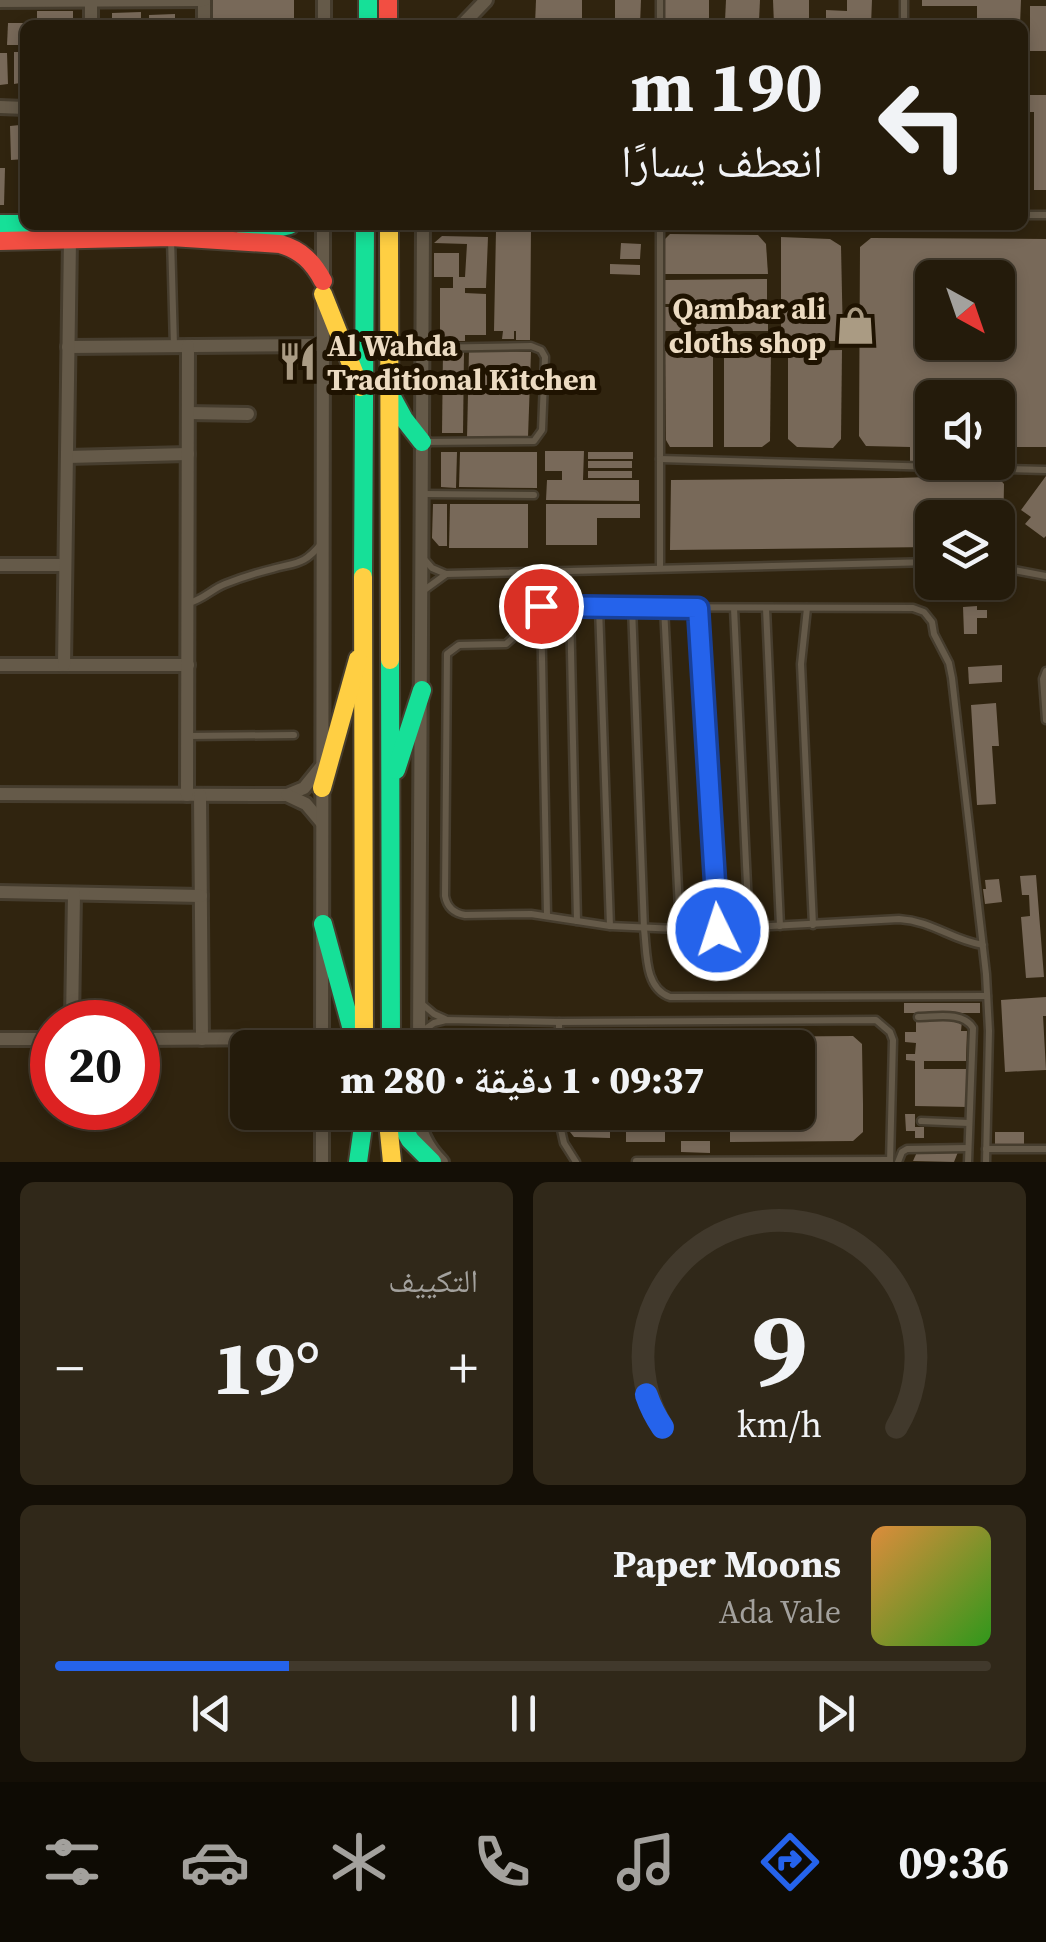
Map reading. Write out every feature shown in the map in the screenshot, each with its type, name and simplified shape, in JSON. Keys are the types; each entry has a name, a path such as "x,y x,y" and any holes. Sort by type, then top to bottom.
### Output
{"main road":[{"path":"361,1030 365,230"},
{"path":"389,230 391,1030"},
{"path":"0,240 288,232 316,267 363,396"},
{"path":"390,393 422,442"},
{"path":"322,788 364,634"},
{"path":"391,785 422,690"},
{"path":"323,924 355,1030"},
{"path":"358,1162 362,1130"},
{"path":"388,1130 392,1162"},
{"path":"403,1130 418,1152 432,1162"}],"street":[{"path":"0,0 204,0"},
{"path":"467,20 486,0"},
{"path":"322,1030 324,230"},
{"path":"419,1030 425,230"},
{"path":"64,665 70,239"},
{"path":"68,347 323,345"},
{"path":"181,346 188,413 188,736 201,896 202,1038"},
{"path":"188,413 248,414"},
{"path":"67,457 188,454"},
{"path":"0,565 65,566"},
{"path":"0,665 188,665"},
{"path":"0,794 287,795 304,788 322,765"},
{"path":"287,795 306,804 322,822"},
{"path":"0,892 201,896"},
{"path":"72,1000 74,894"},
{"path":"160,1039 230,1038"},
{"path":"0,1039 30,1039"},
{"path":"322,1130 322,1162"},
{"path":"421,1130 442,1162"}],"lane":[{"path":"660,230 660,567"},
{"path":"171,237 181,346"},
{"path":"422,348 534,347 542,350 545,357 542,430 534,440 422,442"},
{"path":"660,459 1046,470"},
{"path":"422,494 534,495"},
{"path":"188,603 223,584 295,565 323,542"},
{"path":"422,558 446,574 915,562"},
{"path":"1015,570 1046,576"},
{"path":"421,592 446,574"},
{"path":"541,606 547,915"},
{"path":"983,944 912,920 718,930 644,929 547,915 460,914 448,906 444,896 447,654 459,645 506,644 515,636 523,610 541,606 912,608 924,612 932,622 952,678 983,944 989,1031 986,1162"},
{"path":"570,607 577,921"},
{"path":"600,607 610,926"},
{"path":"632,607 644,929 652,983 657,991 670,997 988,996"},
{"path":"664,608 680,929"},
{"path":"698,608 718,930"},
{"path":"734,608 749,928"},
{"path":"766,608 780,926"},
{"path":"807,608 801,664 813,925"},
{"path":"1046,671 1046,720"},
{"path":"188,736 294,734"},
{"path":"420,1000 428,1010 446,1020"},
{"path":"918,1017 960,1017 972,1024 968,1162"},
{"path":"426,1030 446,1020 876,1020 894,1040 892,1161"},
{"path":"560,1022 560,1030"},
{"path":"922,1121 969,1124"},
{"path":"560,1130 576,1162"},
{"path":"636,1160 892,1161 907,1149 968,1148"},
{"path":"986,1149 1046,1149"}],"building":[{"path":"207,0 294,0 294,20 207,20"},
{"path":"536,0 582,0 582,20 535,20"},
{"path":"615,0 641,0 640,20 615,20"},
{"path":"663,0 709,0 709,20 663,20"},
{"path":"726,0 760,0 759,20 725,20"},
{"path":"773,0 809,0 809,20 774,20"},
{"path":"847,0 872,0 871,20 826,20 826,10 847,11"},
{"path":"922,0 1021,0 1020,20 977,20 977,6 922,6"},
{"path":"1030,6 1046,6 1046,51 1030,51"},
{"path":"37,11 73,11 73,20 37,20"},
{"path":"141,12 141,20 112,20 112,13"},
{"path":"175,14 175,20 149,20 149,15"},
{"path":"8,23 20,23 20,45 7,45"},
{"path":"14,52 20,52 20,83 14,84"},
{"path":"0,53 7,53 8,84 0,85"},
{"path":"1028,95 1046,95 1046,190 1034,190 1034,112 1028,112"},
{"path":"20,125 20,159 11,160 10,126"},
{"path":"0,168 5,168 4,205 0,205"},
{"path":"496,230 531,230 530,340 516,340 516,331 514,339 502,339 503,331 494,331"},
{"path":"670,234 758,235 766,244 768,274 663,274 662,242"},
{"path":"442,236 488,237 486,288 465,288 465,293 486,294 486,335 465,335 465,341 440,341 440,288 453,288 453,277 434,277 434,253 459,253 459,277 465,277 467,244 434,243"},
{"path":"781,237 830,239 841,246 843,341 781,341"},
{"path":"871,238 1046,239 1046,447 1015,447 1015,380 915,380 915,461 910,461 910,447 866,446 859,436 860,247"},
{"path":"621,243 641,244 640,259 620,259"},
{"path":"610,264 640,265 640,275 610,274"},
{"path":"767,279 767,303 665,304 665,280"},
{"path":"665,307 768,307 768,331 665,331"},
{"path":"469,350 531,352 528,437 467,438"},
{"path":"713,350 713,447 670,447 666,440 665,351"},
{"path":"724,350 771,350 770,441 762,447 724,447"},
{"path":"842,350 841,439 833,448 797,447 788,439 788,351"},
{"path":"443,351 464,351 463,433 442,433"},
{"path":"545,451 584,451 583,480 639,480 639,501 546,500 547,480 562,480 562,471 545,471"},
{"path":"441,452 457,452 456,488 441,487"},
{"path":"460,452 537,452 537,488 459,487"},
{"path":"588,452 633,452 633,459 588,459"},
{"path":"588,461 632,461 632,468 588,468"},
{"path":"588,471 632,471 632,478 588,478"},
{"path":"1046,476 1044,538 1025,524 1031,517 1021,510"},
{"path":"671,480 1000,480 1004,500 915,500 915,547 670,550"},
{"path":"433,504 447,504 447,546 439,546 432,538"},
{"path":"450,504 528,504 528,548 449,548"},
{"path":"546,504 640,504 640,518 597,518 597,545 546,545"},
{"path":"977,606 977,610 987,610 987,618 977,618 977,634 964,634 963,607"},
{"path":"1002,665 1002,682 969,684 968,667"},
{"path":"996,703 999,746 992,746 996,804 977,805 971,705"},
{"path":"1036,875 1044,977 1026,978 1021,917 1030,916 1029,895 1022,895 1020,876"},
{"path":"999,879 1002,902 985,904 985,880"},
{"path":"1046,997 1046,1070 1005,1072 1001,1000"},
{"path":"904,1003 980,1003 980,1013 904,1013"},
{"path":"916,1020 962,1021 961,1031 967,1031 966,1061 924,1061 924,1069 968,1069 968,1107 915,1106 915,1061 906,1060 906,1054 915,1054 916,1043 905,1042 905,1032 916,1032"},
{"path":"815,1036 853,1036 862,1044 863,1132 853,1141 730,1142 730,1130 815,1130"},
{"path":"905,1114 915,1114 915,1127 924,1127 924,1138 915,1138 915,1131 906,1131"},
{"path":"568,1130 610,1130 610,1138 574,1137"},
{"path":"626,1130 665,1130 665,1142 626,1142"},
{"path":"995,1132 1024,1132 1024,1144 995,1145"},
{"path":"681,1141 710,1141 710,1153 681,1152"},
{"path":"917,1152 958,1152 954,1162 913,1161"}],"traffic: fast":[{"path":"368,0 368,20"},
{"path":"0,224 20,224"},
{"path":"363,577 365,230"},
{"path":"392,397 422,442"},
{"path":"390,660 391,1030"},
{"path":"396,770 422,690"},
{"path":"323,924 352,1030"},
{"path":"358,1162 362,1130"},
{"path":"405,1130 432,1162"}],"traffic: slow":[{"path":"389,230 390,660"},
{"path":"323,294 360,387"},
{"path":"363,577 364,1030"},
{"path":"322,788 358,659"},
{"path":"389,1130 392,1162"}],"traffic: jam":[{"path":"388,0 388,20"},
{"path":"0,241 171,237 280,244 306,258 323,281"}],"place":[{"name":"Qambar ali cloths shop","path":"856,325"},
{"name":"Al Wahda Traditional Kitchen","path":"297,362"}],"route":[{"path":"541,606 698,608 718,930"}]}
